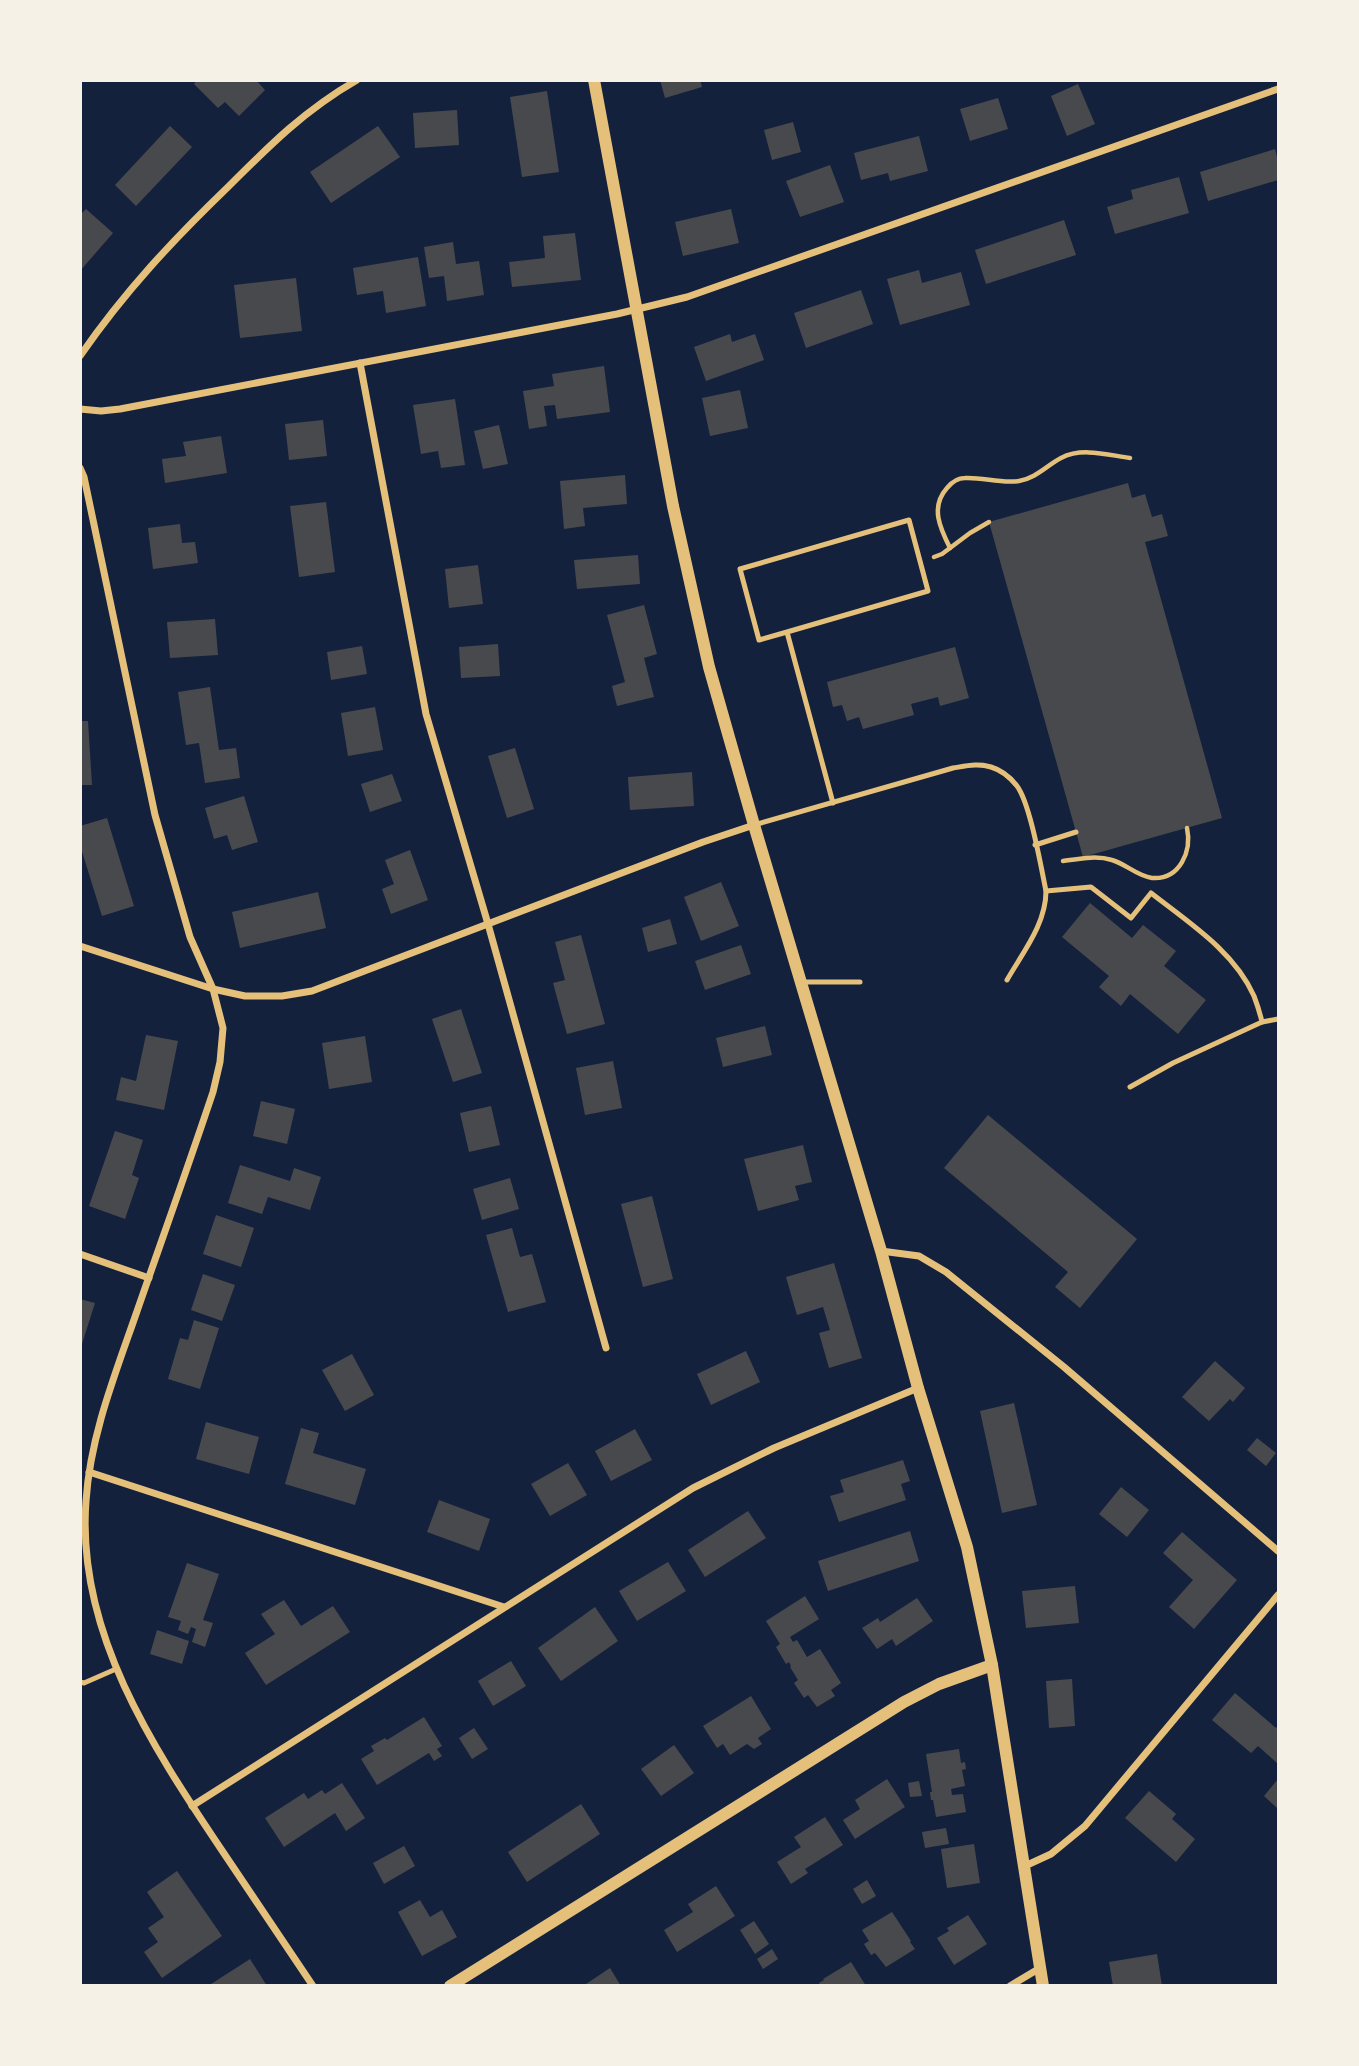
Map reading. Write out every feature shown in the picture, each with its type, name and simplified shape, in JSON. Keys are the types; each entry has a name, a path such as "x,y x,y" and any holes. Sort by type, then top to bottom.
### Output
{"street":[{"path":"80,356 135,282 175,238 278,137 309,111 357,80"},
{"path":"594,80 673,506 709,667 881,1251 918,1388 967,1546 992,1665 1043,1986"},
{"path":"80,410 120,409 638,310 687,297 1279,89"},
{"path":"360,363 426,714 606,1348"},
{"path":"80,468 85,477 155,815 190,937 213,989 223,1028 220,1062 213,1092 115,1374 98,1432 89,1472 85,1523 89,1571 97,1611 116,1669 134,1709 192,1806 313,1986"},
{"path":"80,946 213,989 245,996 282,996 312,991 702,842 754,825"},
{"path":"881,1251 919,1256 946,1272 1064,1367 1279,1551"},
{"path":"80,1254 149,1278"},
{"path":"192,1806 693,1488 774,1448 918,1388"},
{"path":"89,1472 504,1608"},
{"path":"1024,1866 1051,1854 1085,1826 1279,1595"},
{"path":"450,1986 904,1702 939,1684 992,1665"},
{"path":"1010,1986 1040,1968"}],"lane":[{"path":"909,520 928,591 787,632 758,640 740,569 909,520"},
{"path":"787,632 833,803"},
{"path":"754,825 953,768 974,764 991,767 1007,775 1019,788 1046,891 1046,906 1039,926 1007,980"},
{"path":"1035,845 1076,832"},
{"path":"1046,891 1091,887 1131,918 1151,893 1213,942 1240,972 1254,995 1262,1022"},
{"path":"801,982 860,982"},
{"path":"1130,1087 1173,1063 1262,1022 1279,1019"},
{"path":"80,1682 84,1683 116,1669"}],"path":[{"path":"950,548 939,524 938,502 951,483 961,478 1018,481 1031,478 1062,458 1076,453 1130,458"},
{"path":"920,561 942,554 989,522"},
{"path":"1063,861 1096,858 1112,860 1142,875 1153,878 1166,876 1182,862 1188,850 1187,828"}],"building":[{"path":"197,80 256,80 265,90 239,116 225,102 218,108 194,84"},
{"path":"660,80 700,80 702,87 665,98"},
{"path":"1078,84 1095,124 1067,136 1051,96"},
{"path":"547,91 559,172 522,177 510,97"},
{"path":"998,98 1008,129 970,141 960,109"},
{"path":"457,110 459,145 415,148 413,113"},
{"path":"793,122 801,152 772,160 764,130"},
{"path":"170,126 192,147 136,206 115,185"},
{"path":"378,126 400,157 331,203 310,172"},
{"path":"919,136 928,171 890,181 888,173 861,180 854,153"},
{"path":"1275,149 1278,180 1208,201 1200,172"},
{"path":"830,165 844,202 800,217 786,181"},
{"path":"1179,177 1189,213 1115,234 1107,207 1133,199 1131,190"},
{"path":"86,209 113,233 80,271 80,215"},
{"path":"731,209 739,243 683,256 675,222"},
{"path":"1064,220 1076,255 986,284 975,250"},
{"path":"575,233 581,280 512,287 509,262 545,258 543,236"},
{"path":"453,242 456,264 479,261 484,295 447,301 444,276 429,278 424,247"},
{"path":"418,257 426,306 386,313 383,291 357,295 353,268"},
{"path":"919,270 922,283 961,272 970,305 900,325 887,279"},
{"path":"296,278 302,331 240,338 234,285"},
{"path":"861,290 873,324 806,348 794,313"},
{"path":"730,334 732,342 755,334 764,360 706,381 694,347"},
{"path":"604,366 610,412 557,419 555,405 544,406 547,426 529,429 523,391 554,386 552,374"},
{"path":"740,390 748,428 710,436 702,398"},
{"path":"455,399 465,465 441,468 438,451 421,454 413,405"},
{"path":"323,420 327,456 289,460 285,424"},
{"path":"499,425 508,464 483,469 474,431"},
{"path":"221,436 227,473 165,483 162,459 186,456 183,442"},
{"path":"625,475 627,504 583,508 585,526 564,529 560,481"},
{"path":"1128,483 1132,498 1145,494 1152,517 1162,514 1168,536 1145,542 1222,818 1083,857 989,522"},
{"path":"326,502 335,572 299,577 290,506"},
{"path":"180,524 182,543 195,542 198,563 153,569 148,528"},
{"path":"638,555 640,584 577,589 574,560"},
{"path":"478,565 483,604 449,608 445,569"},
{"path":"644,605 657,654 644,658 654,697 617,706 612,686 625,682 607,615"},
{"path":"215,619 218,655 170,658 167,622"},
{"path":"498,644 500,676 461,678 459,647"},
{"path":"362,646 367,674 331,680 327,652"},
{"path":"955,647 969,698 940,706 938,697 911,704 914,715 863,729 859,717 847,721 842,705 833,707 827,682"},
{"path":"210,687 219,750 236,748 240,778 205,783 199,743 186,745 178,692"},
{"path":"375,707 383,750 348,756 341,713"},
{"path":"80,721 88,721 92,785 80,785"},
{"path":"515,748 534,809 507,818 488,756"},
{"path":"692,772 694,806 630,810 628,777"},
{"path":"392,774 402,801 370,812 361,784"},
{"path":"244,796 258,842 232,850 227,835 214,839 205,808"},
{"path":"107,818 134,906 102,916 80,845 80,826"},
{"path":"410,850 428,900 391,914 382,889 394,884 385,860"},
{"path":"721,882 739,926 701,941 684,897"},
{"path":"318,892 326,928 240,948 232,912"},
{"path":"1090,903 1132,938 1143,925 1176,951 1164,966 1206,1000 1178,1034 1130,994 1121,1006 1099,987 1109,976 1062,937"},
{"path":"670,919 677,944 648,952 642,928"},
{"path":"581,935 605,1024 567,1034 553,983 565,980 555,942"},
{"path":"741,945 751,974 705,990 695,961"},
{"path":"461,1009 482,1073 453,1082 432,1019"},
{"path":"765,1026 772,1055 723,1067 716,1038"},
{"path":"146,1035 178,1041 164,1110 116,1100 121,1077 136,1081"},
{"path":"365,1036 372,1082 329,1089 322,1043"},
{"path":"613,1061 622,1108 585,1115 576,1068"},
{"path":"261,1101 295,1109 287,1144 253,1136"},
{"path":"491,1106 500,1145 469,1152 460,1113"},
{"path":"988,1115 1137,1239 1080,1308 1055,1287 1068,1272 944,1168"},
{"path":"115,1131 143,1140 132,1175 139,1178 125,1219 89,1206"},
{"path":"803,1145 812,1182 795,1186 799,1200 758,1211 744,1159"},
{"path":"240,1165 290,1181 294,1168 321,1177 310,1210 268,1197 262,1214 228,1203"},
{"path":"510,1178 519,1209 482,1220 473,1189"},
{"path":"652,1196 673,1279 643,1287 621,1204"},
{"path":"216,1215 254,1228 241,1267 203,1254"},
{"path":"512,1228 520,1257 532,1254 546,1302 508,1312 486,1235"},
{"path":"834,1263 862,1358 829,1368 819,1333 830,1330 823,1307 797,1315 786,1277"},
{"path":"203,1274 235,1285 222,1321 191,1310"},
{"path":"80,1299 95,1303 81,1347 80,1347"},
{"path":"194,1320 219,1328 200,1389 168,1379 180,1338 188,1340"},
{"path":"746,1351 760,1382 711,1405 697,1374"},
{"path":"352,1354 374,1395 345,1411 322,1370"},
{"path":"1215,1361 1245,1388 1233,1402 1230,1399 1209,1421 1182,1397"},
{"path":"1014,1403 1037,1505 1002,1513 980,1411"},
{"path":"206,1422 259,1437 249,1474 196,1459"},
{"path":"301,1428 319,1433 313,1453 366,1469 355,1505 285,1484"},
{"path":"635,1429 652,1460 611,1481 595,1451"},
{"path":"1257,1438 1276,1453 1266,1466 1247,1450"},
{"path":"903,1460 910,1481 901,1484 906,1500 839,1522 830,1496 844,1492 840,1480"},
{"path":"568,1463 587,1495 550,1516 531,1484"},
{"path":"1121,1487 1149,1510 1127,1537 1099,1514"},
{"path":"439,1500 490,1519 479,1551 427,1532"},
{"path":"748,1511 766,1538 705,1577 688,1550"},
{"path":"910,1531 919,1561 828,1591 818,1561"},
{"path":"1182,1532 1237,1580 1194,1629 1169,1607 1193,1580 1163,1553"},
{"path":"668,1562 686,1591 637,1621 619,1591"},
{"path":"187,1563 219,1574 203,1620 213,1623 205,1647 192,1642 196,1629 191,1627 188,1634 178,1630 181,1621 168,1617"},
{"path":"1075,1586 1079,1623 1026,1628 1022,1591"},
{"path":"805,1596 819,1619 790,1637 793,1642 797,1640 807,1657 820,1649 841,1683 831,1690 835,1696 817,1707 808,1695 804,1698 794,1683 798,1680 789,1662 786,1664 776,1647 780,1644 766,1621"},
{"path":"917,1598 933,1621 896,1646 892,1639 877,1649 862,1628 878,1618 880,1622"},
{"path":"284,1600 301,1626 333,1606 350,1632 266,1685 245,1653 275,1634 261,1614"},
{"path":"595,1607 618,1641 561,1681 538,1648"},
{"path":"157,1630 189,1641 182,1664 150,1654"},
{"path":"511,1661 526,1686 493,1706 478,1681"},
{"path":"1072,1679 1075,1726 1049,1728 1046,1681"},
{"path":"1235,1693 1276,1728 1278,1725 1278,1764 1258,1746 1251,1753 1212,1720"},
{"path":"751,1696 771,1729 758,1738 762,1744 754,1749 747,1744 730,1755 723,1744 717,1748 703,1726"},
{"path":"424,1717 442,1746 437,1749 442,1756 434,1761 429,1753 377,1785 361,1759 374,1751 371,1746 385,1738 387,1740"},
{"path":"474,1728 488,1749 472,1759 459,1738"},
{"path":"674,1745 694,1773 661,1796 641,1769"},
{"path":"959,1749 961,1763 965,1762 966,1769 962,1770 965,1786 951,1789 952,1795 963,1794 966,1812 936,1817 931,1800 926,1754"},
{"path":"887,1779 905,1807 855,1839 843,1820 860,1809 855,1800"},
{"path":"1278,1779 1278,1809 1264,1796"},
{"path":"919,1781 922,1796 910,1797 908,1783"},
{"path":"342,1783 365,1818 346,1831 335,1813 284,1847 265,1818 304,1793 308,1799 322,1790 325,1794"},
{"path":"1149,1791 1176,1814 1172,1819 1195,1839 1176,1862 1125,1818"},
{"path":"581,1804 600,1834 527,1882 508,1852"},
{"path":"825,1817 843,1845 805,1869 808,1873 791,1884 777,1862 801,1847 794,1837"},
{"path":"946,1828 949,1844 925,1848 922,1832"},
{"path":"974,1844 980,1883 947,1888 941,1849"},
{"path":"404,1846 415,1866 384,1884 373,1863"},
{"path":"177,1871 222,1936 162,1978 144,1952 158,1942 148,1928 164,1917 147,1892"},
{"path":"867,1880 876,1896 862,1904 853,1889"},
{"path":"716,1886 735,1916 677,1952 664,1930 693,1912 688,1904"},
{"path":"420,1900 430,1917 442,1910 457,1937 422,1956 398,1912"},
{"path":"892,1912 915,1949 886,1967 875,1953 871,1955 864,1944 869,1941 862,1930"},
{"path":"968,1915 987,1944 954,1965 937,1938"},
{"path":"754,1921 769,1944 755,1954 740,1930"},
{"path":"772,1949 778,1959 763,1969 757,1959"},
{"path":"1157,1954 1162,1986 1113,1986 1109,1962"},
{"path":"250,1959 267,1986 208,1986"},
{"path":"851,1962 866,1986 820,1986 819,1983 823,1979"},
{"path":"610,1968 621,1986 583,1986"}]}
